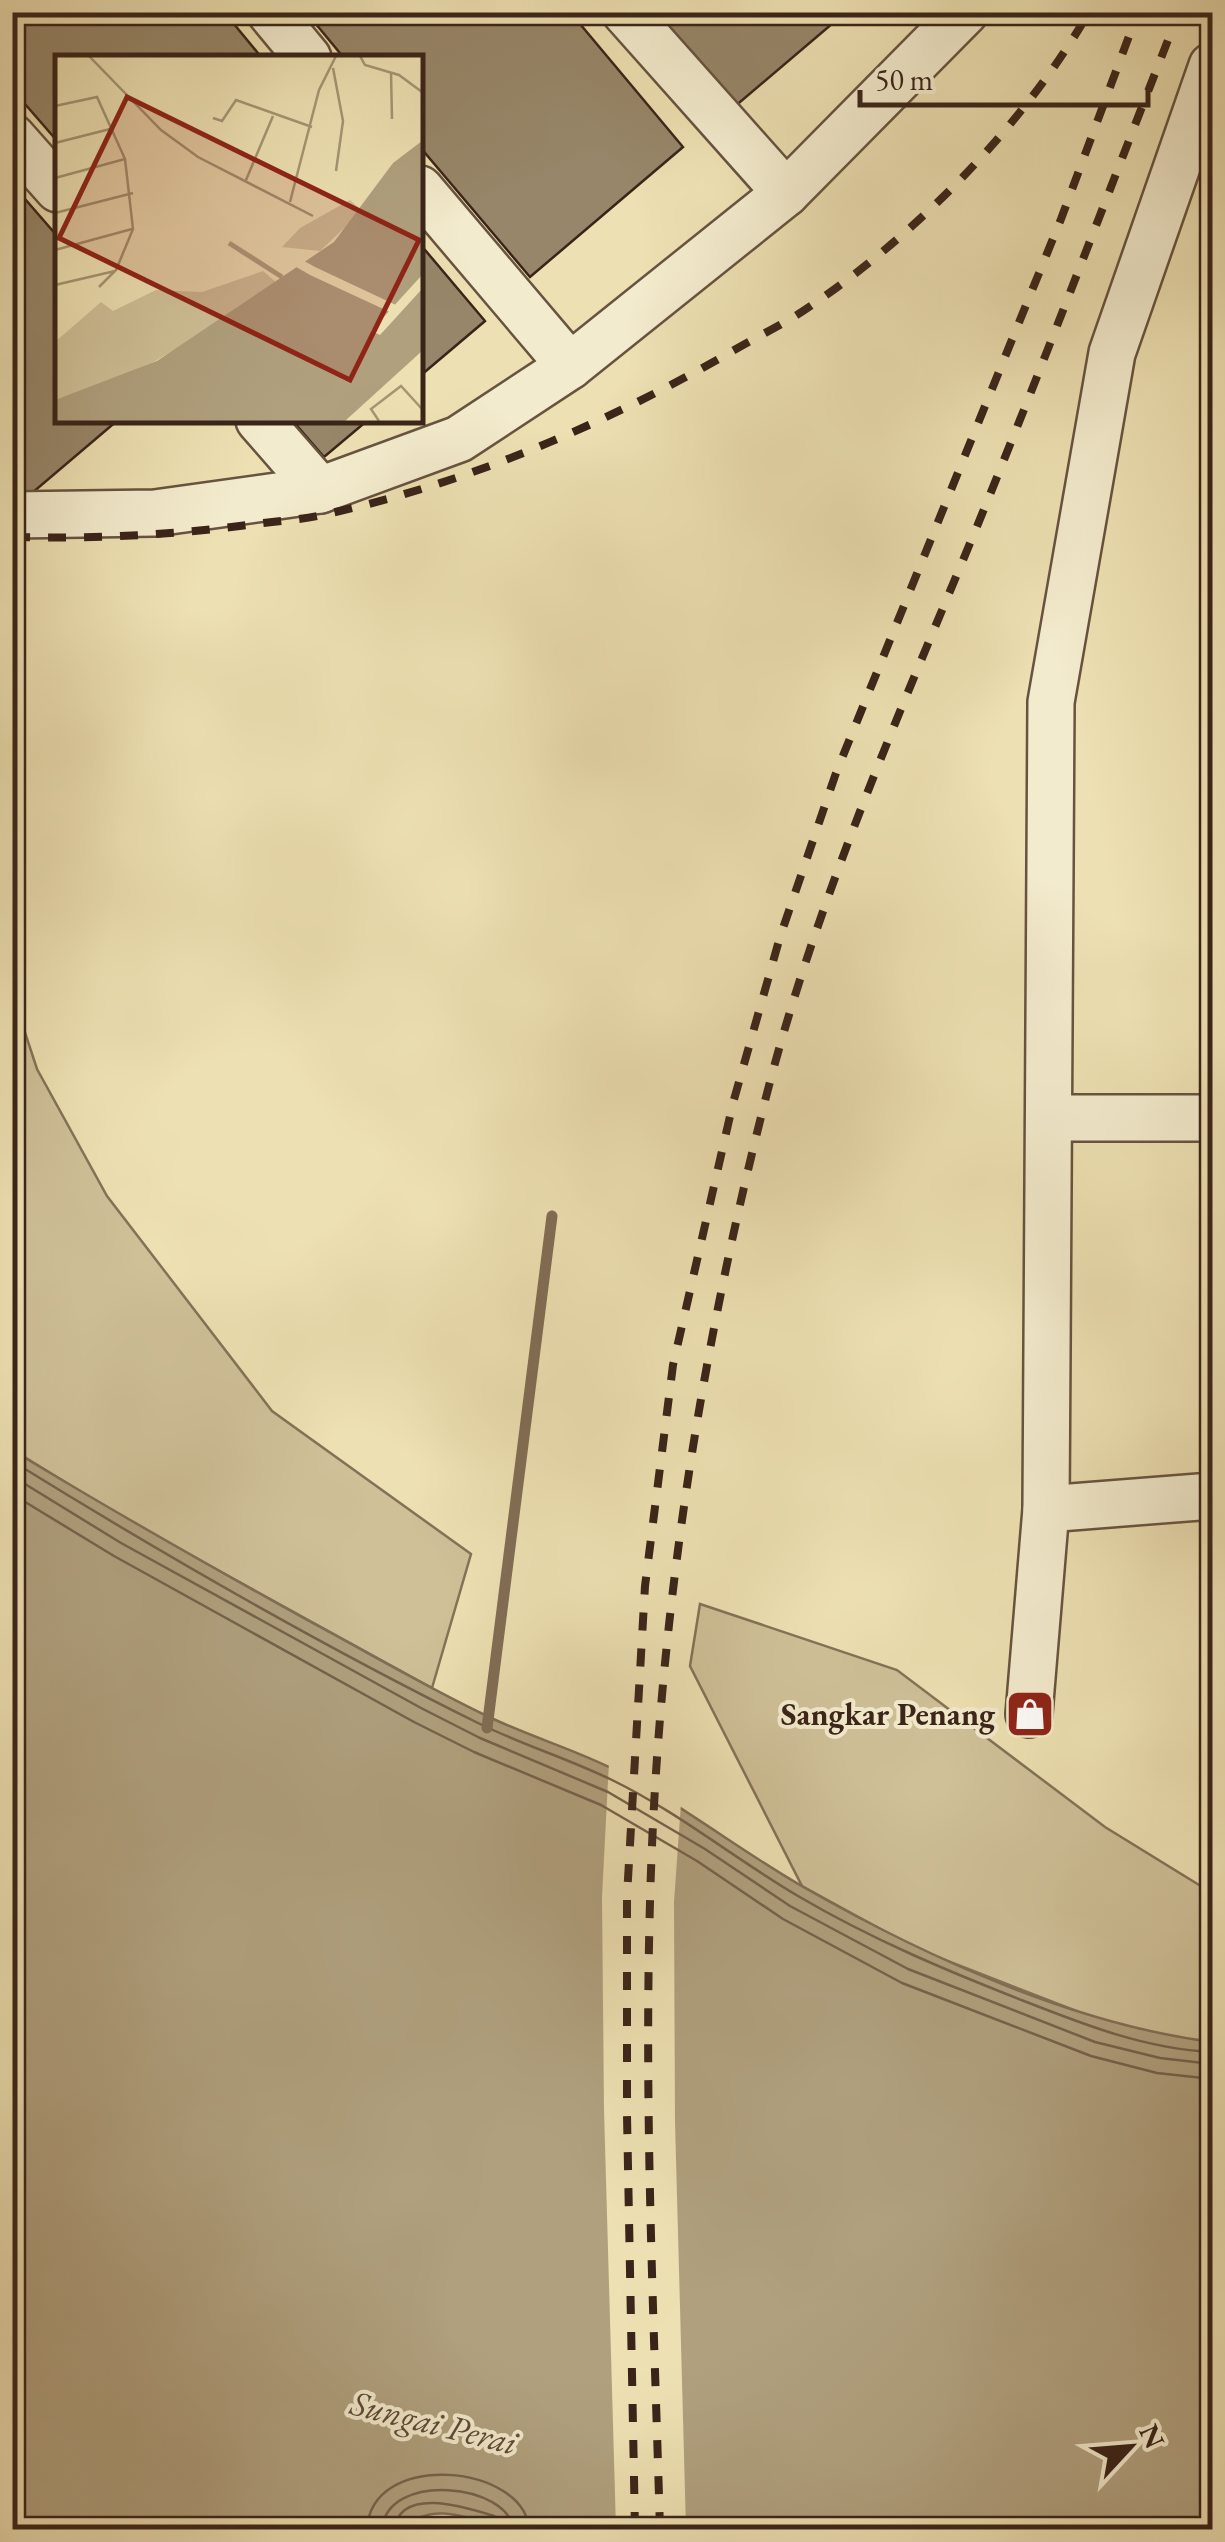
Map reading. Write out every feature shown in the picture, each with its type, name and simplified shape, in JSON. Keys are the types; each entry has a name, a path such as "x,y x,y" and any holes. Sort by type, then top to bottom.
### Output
{"street":[{"path":"270,12 306,55"},
{"path":"625,12 786,194"},
{"path":"12,515 155,513 320,490 459,439 570,366 786,194 965,12"},
{"path":"1029,1714 1046,1509 1051,702 1112,353 1212,66"},
{"path":"12,138 55,186"},
{"path":"422,191 570,366"},
{"path":"261,422 320,490"},
{"path":"1050,1118 1212,1118"},
{"path":"1046,1509 1212,1496"}],"shaded area":[{"path":"12,993 37,1069 107,1196 272,1411 471,1554 432,1688 132,1523 13,1450"},
{"path":"700,1604 897,1670 1105,1827 1212,1893 1212,2042 1164,2036 1102,2021 917,1949 802,1886 690,1666"}],"water":[{"name":"Sungai Perai","path":"12,1450 196,1558 442,1693 503,1724 619,1772 805,1888 900,1939 1054,2004 1160,2033 1212,2042 1212,2529 506,2530 438,2513 425,2515 401,2530 13,2529"}],"pier":[{"path":"609,1762 681,1803 674,1902 675,2122 686,2529 616,2529 602,1897"}],"building":[{"path":"12,12 224,12 260,55 55,55 55,139 12,89"},
{"path":"306,12 570,12 683,147 530,277 422,149 422,55 342,55"},
{"path":"652,12 846,12 733,108"},
{"path":"12,184 55,234 55,422 116,422 12,510"},
{"path":"422,246 485,321 422,374"},
{"path":"294,422 366,422 324,457"}],"waterway":[{"path":"487,1728 552,1216"}],"railway":[{"path":"12,537 164,533 322,515 483,468 638,402 800,313 889,246 965,175 1000,136 1033,96 1089,12"},
{"path":"635,2530 627,1896 645,1586 673,1365 733,1103 780,937 836,773 1061,219 1138,12"},
{"path":"660,2530 648,2059 654,1803 671,1604 718,1307 782,1037 831,888 1179,12"}],"place":[{"name":"Sangkar Penang","path":"1030,1714"}]}
